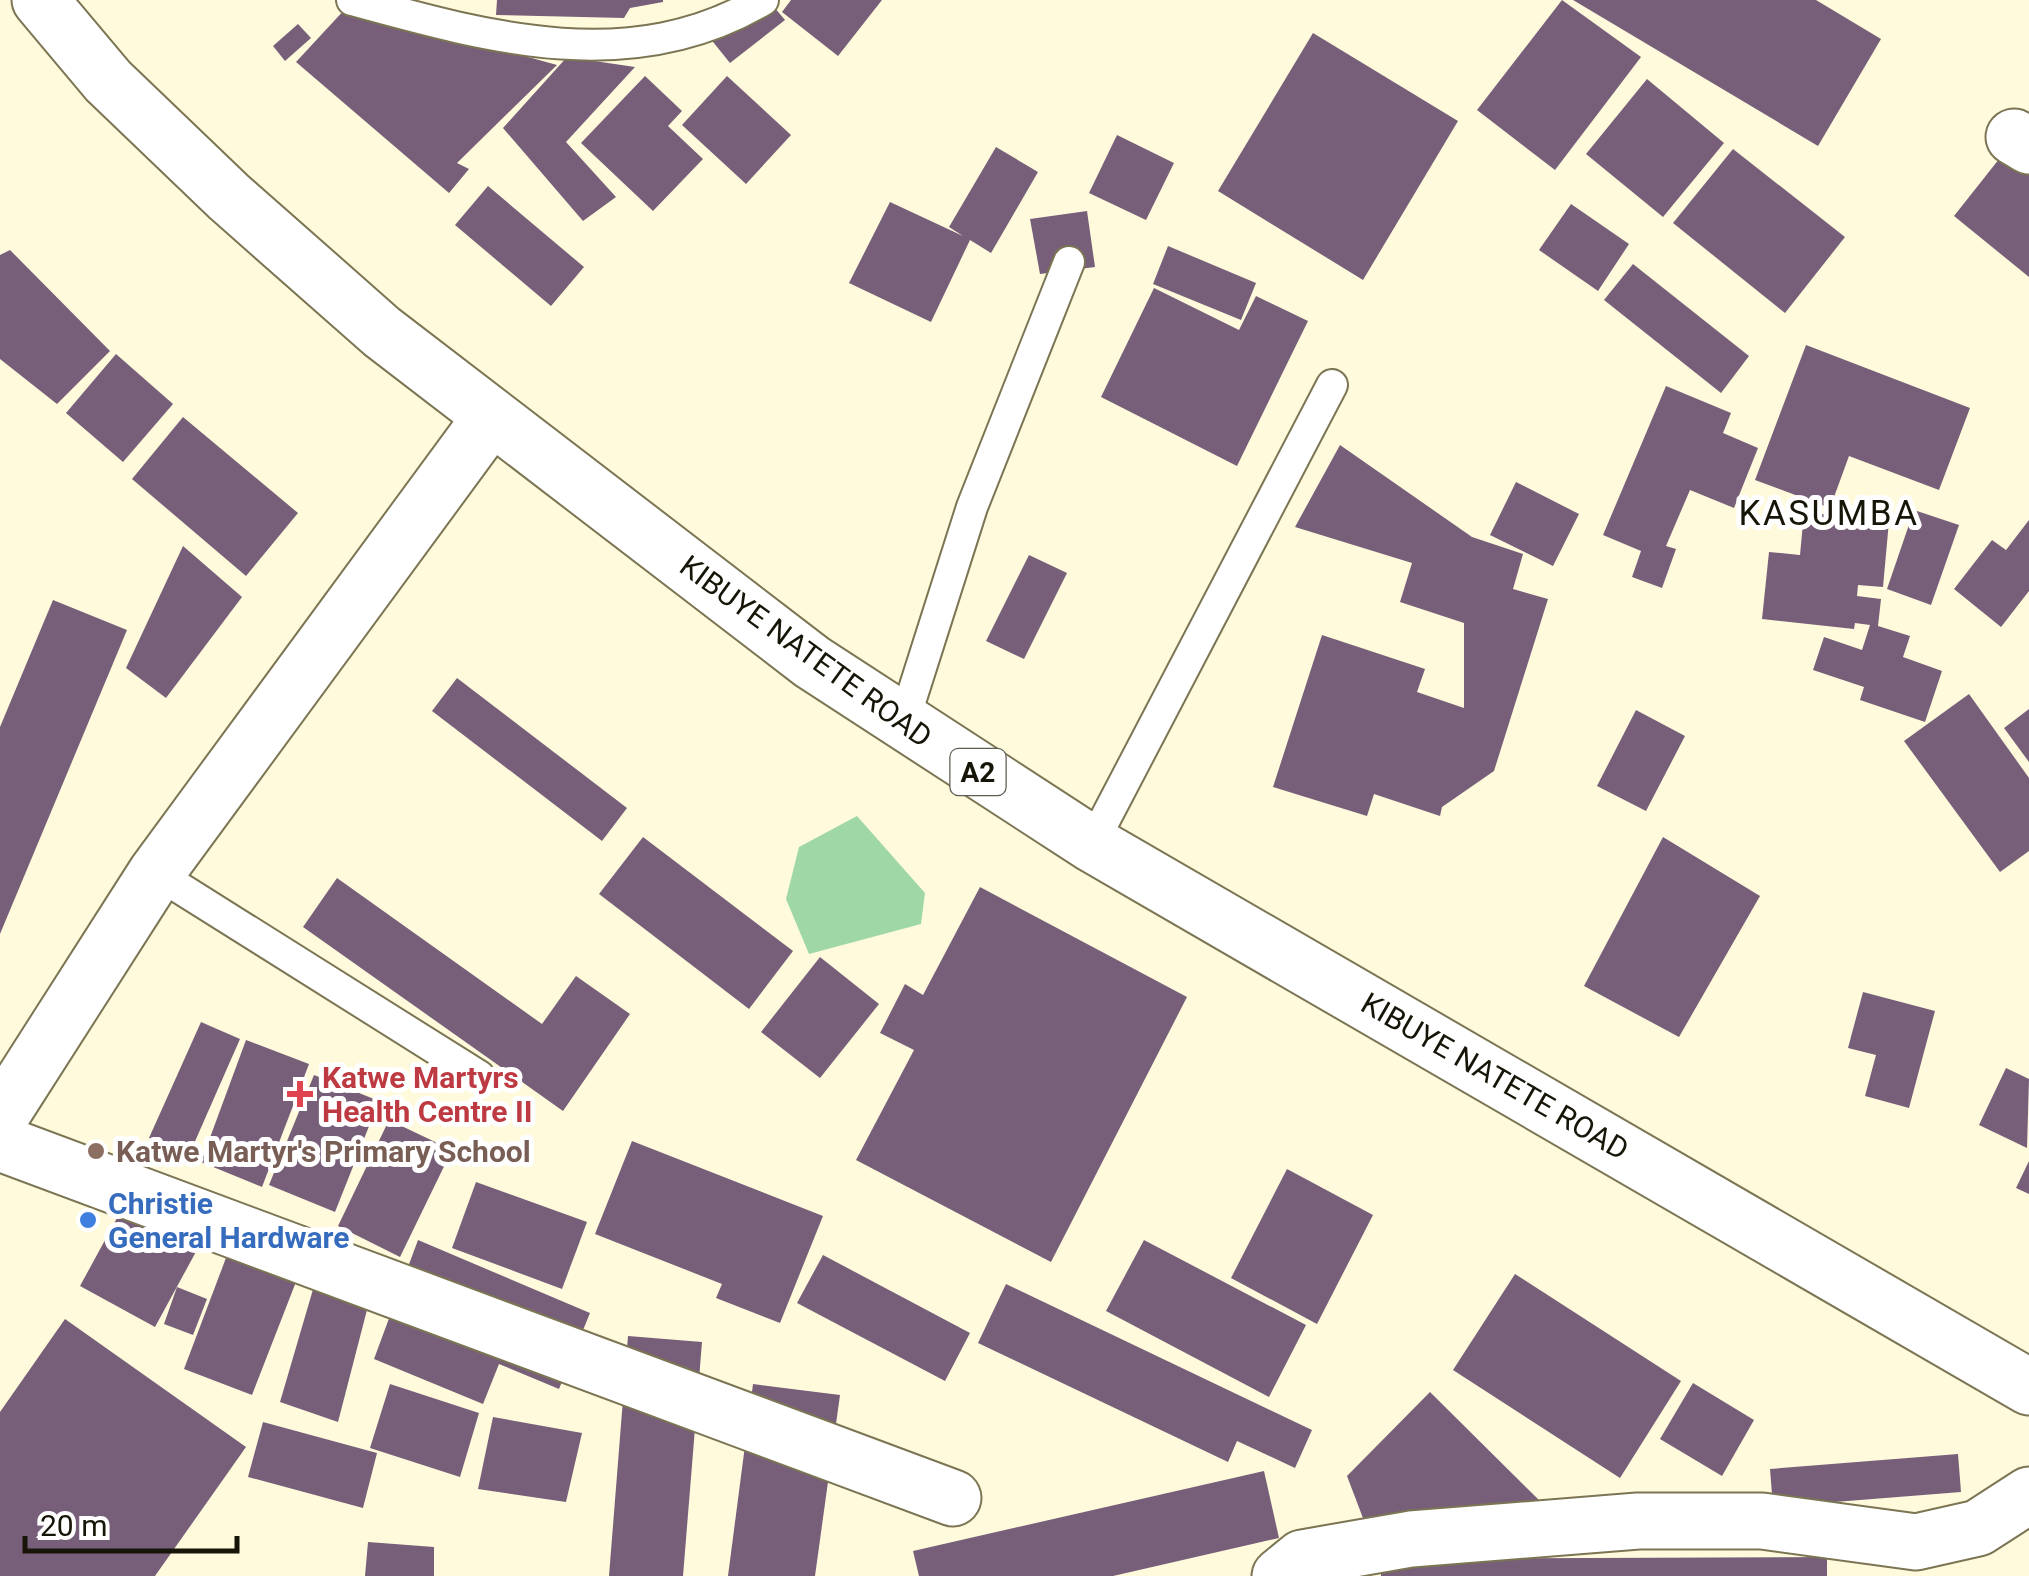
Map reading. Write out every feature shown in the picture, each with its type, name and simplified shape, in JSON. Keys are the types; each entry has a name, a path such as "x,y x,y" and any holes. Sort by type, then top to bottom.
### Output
{"street":[{"name":"KIBUYE NATETE ROAD","path":"40,0 108,81 229,198 382,332 812,662 1092,844 2029,1387"},
{"path":"0,1118 156,873 492,417"},
{"path":"0,1143 952,1498"},
{"path":"1280,1576 1302,1558 1412,1539 1638,1521 1762,1521 1916,1542 1978,1528 2029,1494"}],"lane":[{"path":"352,0 490,38 542,44 661,42 726,22 764,0"},
{"path":"902,724 972,507 1069,262"},
{"path":"1092,844 1332,385"},
{"path":"156,873 479,1076"}],"green space":[{"path":"857,816 925,893 921,924 809,954 786,899 799,847"}],"building":[{"path":"497,0 663,2 630,8 624,18 496,15"},
{"path":"768,0 785,20 730,63 705,32"},
{"path":"791,0 882,0 838,56 782,12"},
{"path":"1562,0 1641,57 1555,170 1477,110"},
{"path":"1573,0 1816,0 1881,39 1818,146"},
{"path":"347,7 557,65 457,163 469,169 449,193 296,62"},
{"path":"298,24 311,38 285,61 273,46"},
{"path":"1313,33 1458,121 1363,280 1218,191"},
{"path":"567,57 635,67 566,142 616,197 583,221 503,128"},
{"path":"645,76 682,111 668,126 703,159 653,211 581,143"},
{"path":"727,76 791,135 746,184 682,125"},
{"path":"1647,79 1724,143 1663,217 1586,154"},
{"path":"1117,135 1174,163 1146,220 1089,193"},
{"path":"996,147 1038,172 991,253 970,240 931,322 849,283 890,202 963,236 949,227"},
{"path":"1733,149 1845,237 1785,313 1673,223"},
{"path":"2007,149 2029,167 2029,277 1954,216"},
{"path":"488,186 584,267 551,306 455,225"},
{"path":"1571,204 1629,244 1598,291 1539,250"},
{"path":"1087,211 1095,267 1040,274 1030,219"},
{"path":"1168,246 1256,283 1241,320 1153,284"},
{"path":"10,250 110,351 57,404 0,359 0,255"},
{"path":"1633,264 1749,356 1721,393 1604,300"},
{"path":"1154,288 1239,330 1256,296 1308,321 1237,466 1101,397"},
{"path":"1806,345 1970,408 1939,490 1849,456 1830,508 1755,480"},
{"path":"116,354 173,404 123,462 66,413"},
{"path":"1666,386 1731,413 1723,433 1758,448 1734,508 1690,490 1666,546 1676,549 1662,588 1632,577 1641,551 1603,535"},
{"path":"183,417 298,513 246,576 132,479"},
{"path":"1340,445 1472,537 1523,554 1513,589 1548,599 1494,771 1442,807 1440,816 1374,794 1367,816 1273,787 1322,635 1425,669 1417,692 1464,708 1464,623 1400,602 1412,563 1295,527"},
{"path":"1516,482 1579,514 1553,566 1490,535"},
{"path":"1914,510 1959,525 1931,605 1887,589"},
{"path":"1804,512 1889,521 1883,587 1858,585 1857,596 1881,599 1878,626 1910,636 1903,657 1942,671 1925,722 1860,700 1864,687 1813,670 1824,637 1862,650 1870,625 1855,623 1854,629 1762,619 1769,552 1800,555"},
{"path":"2029,520 2029,591 2001,627 1954,589 1992,540 2006,550"},
{"path":"183,546 242,597 166,698 126,668"},
{"path":"1029,555 1067,573 1024,659 986,641"},
{"path":"53,600 127,630 0,934 0,727"},
{"path":"457,678 627,808 602,841 432,711"},
{"path":"1969,694 2029,778 2029,851 2000,872 1904,741"},
{"path":"2029,709 2029,762 2004,728"},
{"path":"1636,710 1685,736 1646,811 1597,786"},
{"path":"643,837 793,951 749,1009 599,894"},
{"path":"1663,837 1760,896 1679,1037 1584,986"},
{"path":"337,878 542,1024 576,976 630,1014 563,1111 303,927"},
{"path":"980,887 1187,997 1051,1262 856,1160 914,1050 880,1033 905,984 923,995"},
{"path":"820,957 879,1004 820,1078 761,1032"},
{"path":"1863,992 1935,1011 1909,1108 1865,1096 1876,1055 1848,1048"},
{"path":"201,1022 240,1039 189,1155 149,1138"},
{"path":"246,1040 309,1064 262,1187 201,1162"},
{"path":"2006,1068 2029,1079 2027,1148 1979,1125"},
{"path":"314,1075 379,1101 335,1212 269,1185"},
{"path":"389,1120 452,1150 400,1257 338,1226"},
{"path":"632,1141 823,1216 780,1323 716,1298 722,1284 595,1234"},
{"path":"2029,1161 2029,1194 2016,1188"},
{"path":"1287,1169 1373,1215 1317,1324 1231,1278"},
{"path":"141,1174 216,1215 155,1327 80,1286"},
{"path":"476,1182 587,1222 562,1289 452,1248"},
{"path":"418,1240 590,1313 559,1389 499,1364 483,1404 374,1359"},
{"path":"1144,1240 1306,1325 1269,1397 1106,1311"},
{"path":"232,1242 301,1269 252,1395 184,1369"},
{"path":"823,1255 970,1333 945,1381 797,1303"},
{"path":"1515,1274 1681,1381 1620,1478 1453,1370"},
{"path":"1006,1284 1312,1430 1295,1468 1237,1441 1228,1462 978,1343"},
{"path":"314,1286 368,1306 338,1422 280,1402"},
{"path":"177,1287 207,1299 193,1335 164,1324"},
{"path":"65,1319 246,1447 155,1576 0,1576 0,1412"},
{"path":"628,1336 702,1342 683,1576 609,1576"},
{"path":"1693,1383 1754,1420 1722,1476 1660,1439"},
{"path":"390,1384 479,1413 460,1477 370,1448"},
{"path":"753,1384 840,1395 815,1576 728,1576"},
{"path":"1430,1392 1543,1504 1366,1526 1347,1476"},
{"path":"493,1417 582,1433 566,1502 478,1489"},
{"path":"263,1422 377,1453 363,1508 248,1477"},
{"path":"1958,1454 1961,1492 1773,1507 1770,1469"},
{"path":"1264,1471 1279,1538 1113,1576 919,1576 913,1551"},
{"path":"368,1542 434,1547 434,1576 365,1576"},
{"path":"1827,1557 1827,1576 1381,1576 1381,1559"}],"place":[{"name":"Katwe Martyrs Health Centre II","path":"300,1094"},
{"name":"Katwe Martyr's Primary School","path":"96,1151"},
{"name":"Christie General Hardware","path":"88,1220"}],"district":[{"name":"KASUMBA","path":"1829,513"}]}
